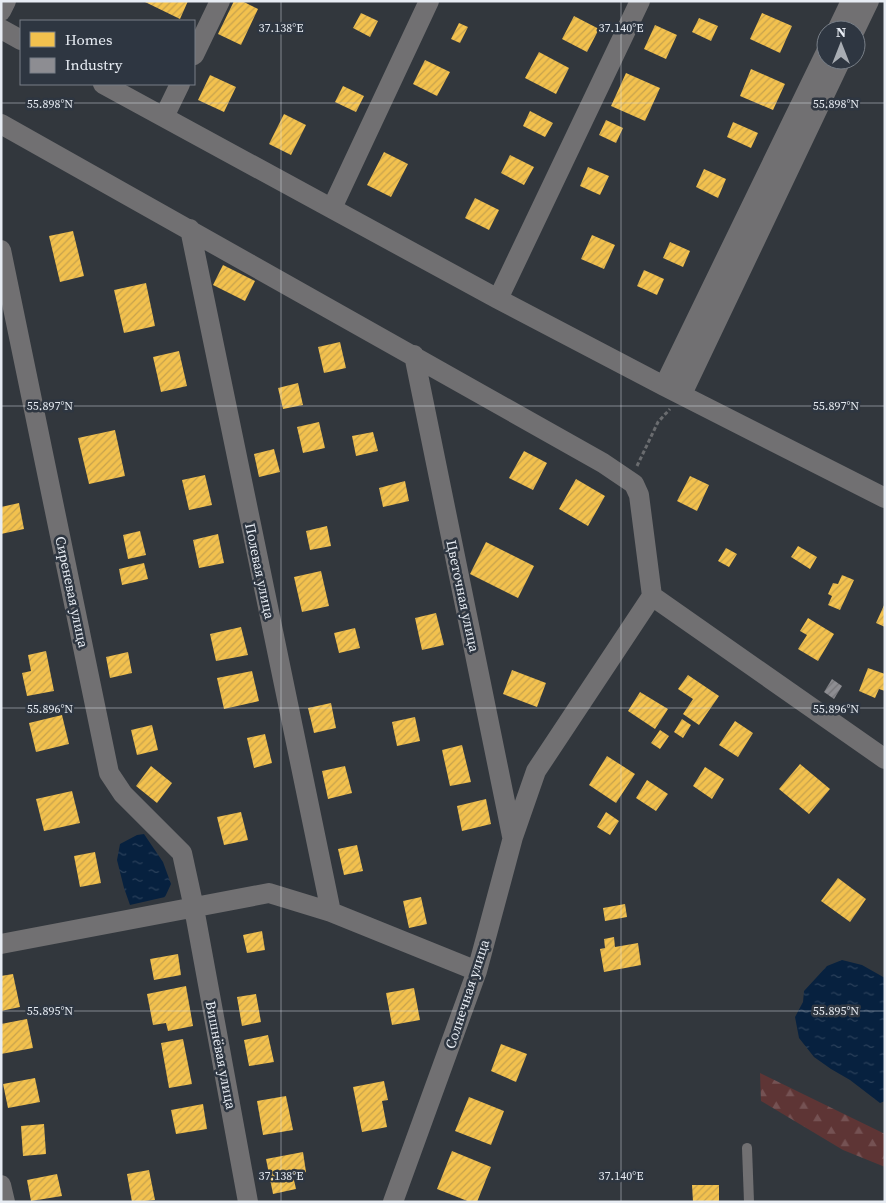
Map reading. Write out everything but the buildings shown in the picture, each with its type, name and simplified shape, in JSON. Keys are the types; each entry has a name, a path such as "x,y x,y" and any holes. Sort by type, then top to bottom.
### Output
{"street":[{"path":"1,11 6,1"},
{"path":"195,53 220,1"},
{"path":"332,208 429,1"},
{"path":"498,299 640,1"},
{"path":"842,20 851,1"},
{"path":"860,20 869,1"},
{"path":"1,29 20,39"},
{"path":"673,390 818,70"},
{"path":"673,390 836,70"},
{"path":"105,85 498,299 885,498"},
{"path":"164,116 180,85"},
{"path":"1,124 414,355 602,463 634,484 639,495 652,596 885,759"},
{"name":"Полевая улица","path":"190,229 331,912"},
{"name":"Сиреневая улица","path":"1,250 109,774 123,794 182,853 194,908"},
{"name":"Цветочная улица","path":"414,355 513,837"},
{"name":"Солнечная улица","path":"393,1202 477,971 513,837 536,771 652,596"},
{"path":"1,944 269,893 331,912 477,971"},
{"name":"Вишнёвая улица","path":"194,908 248,1202"},
{"path":"1,1185 5,1202"}],"lane":[{"path":"747,1148 749,1202"}],"path":[{"path":"637,491 636,468 673,390"}],"green space":[{"path":"760,1073 885,1134 885,1167 843,1150 761,1101"}],"water":[{"path":"144,834 163,862 171,884 165,897 130,905 117,860 120,844 137,835"},
{"path":"842,960 862,965 885,978 885,1101 880,1103 850,1080 814,1057 799,1038 795,1017 803,1002 804,991 827,966"}]}
